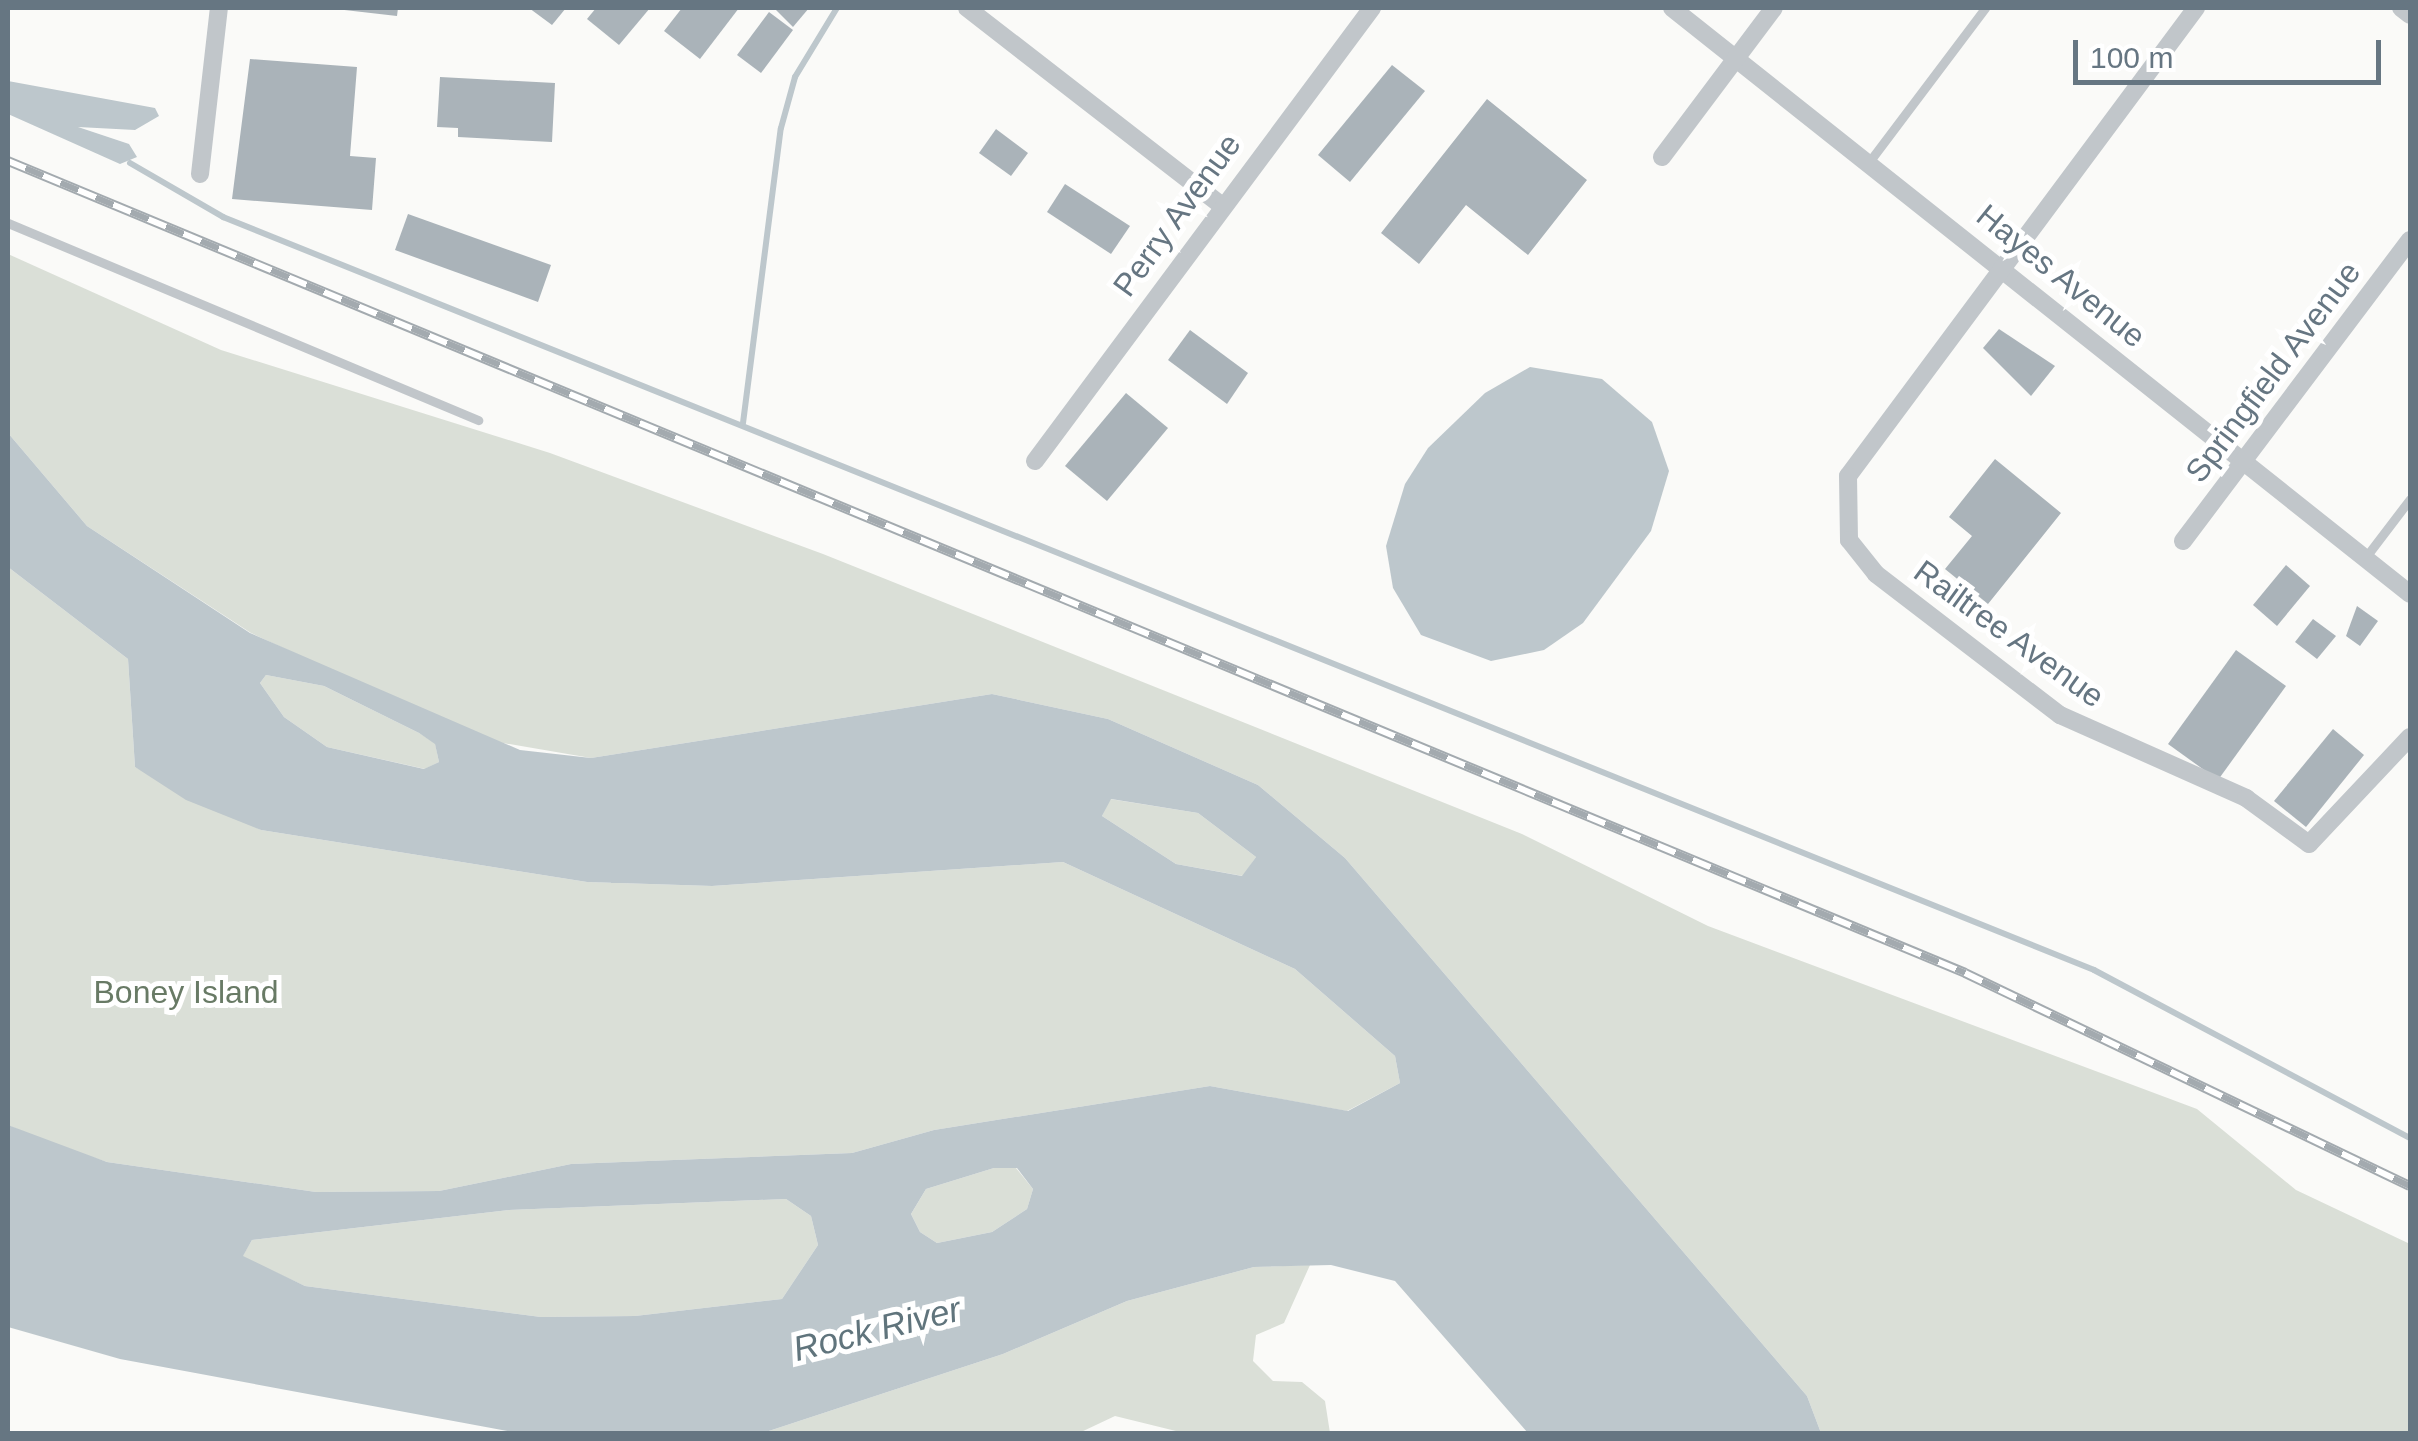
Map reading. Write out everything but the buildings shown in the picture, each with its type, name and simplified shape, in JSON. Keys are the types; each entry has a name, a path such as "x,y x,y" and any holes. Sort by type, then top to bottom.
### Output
{"street":[{"path":"200,174 219,8"},
{"path":"967,8 1220,204"},
{"name":"Perry Avenue","path":"1035,461 1220,204 1372,8"},
{"name":"Hayes Avenue","path":"1672,8 2410,594"},
{"path":"1662,157 1774,8"},
{"path":"2003,267 2196,8"},
{"name":"Springfield Avenue","path":"2183,540 2410,240"},
{"name":"Railtree Avenue","path":"2003,267 1848,476 1849,540 1876,574 2060,715 2246,798 2309,844 2410,736"}],"lane":[{"path":"1869,162 1985,8"},
{"path":"8,224 478,420"},
{"path":"2364,558 2410,499"}],"green space":[{"path":"8,254 221,350 550,453 823,554 1522,834 1708,926 2197,1109 2296,1190 2410,1244 2410,1433 1821,1433 1807,1396 1345,858 1258,785 1108,719 992,694 591,758 480,739 251,633 87,526 8,433"},
{"name":"Boney Island","path":"8,567 128,659 135,767 261,830 587,882 712,886 1063,862 1295,969 1395,1056 1400,1083 1347,1111 1210,1086 934,1130 852,1153 571,1164 439,1191 316,1192 107,1162 49,1143 8,1125"},
{"path":"266,675 324,686 419,733 435,743 439,762 425,769 327,747 284,717 260,683"},
{"path":"1110,799 1198,813 1256,857 1243,876 1176,864 1102,816"},
{"path":"994,1168 1016,1168 1033,1189 1027,1209 992,1232 937,1243 920,1232 911,1214 926,1189"},
{"path":"786,1199 811,1216 818,1245 782,1299 635,1316 541,1317 305,1286 242,1257 252,1240 509,1210"},
{"path":"1310,1265 1284,1323 1256,1335 1253,1361 1273,1381 1302,1382 1325,1401 1330,1433 1184,1433 1115,1416 1079,1433 760,1434 1003,1354 1127,1301 1254,1267"}],"water":[{"path":"8,81 155,108 159,116 135,130 78,127 129,144 137,157 120,164 8,114"},
{"path":"1530,367 1602,379 1652,422 1669,471 1651,531 1583,623 1544,650 1491,661 1421,635 1393,588 1386,546 1405,484 1428,448 1485,393"},
{"name":"Rock River","path":"8,433 87,526 250,633 520,750 591,758 992,694 1108,719 1258,785 1345,858 1807,1396 1821,1433 1528,1433 1395,1281 1331,1265 1254,1267 1127,1301 1003,1354 760,1434 518,1433 120,1359 8,1327 8,1125 107,1162 316,1192 439,1191 571,1164 852,1153 934,1130 1210,1086 1348,1111 1400,1083 1395,1056 1295,969 1063,862 712,886 587,882 261,830 186,800 135,767 128,659 8,567","holes":["266,675 324,686 419,733 435,744 439,762 424,769 327,747 284,717 260,683","1111,799 1198,813 1256,857 1242,876 1176,864 1102,816","994,1168 1017,1168 1033,1189 1027,1209 992,1232 937,1243 920,1232 911,1214 926,1189","786,1199 811,1216 818,1245 782,1299 635,1316 541,1317 305,1286 243,1256 252,1240 509,1210"]}],"waterway":[{"path":"743,423 781,128 795,77 837,8"},
{"path":"130,163 223,217 2094,970 2410,1138"}],"railway":[{"path":"8,161 1965,973 2410,1186"}]}
